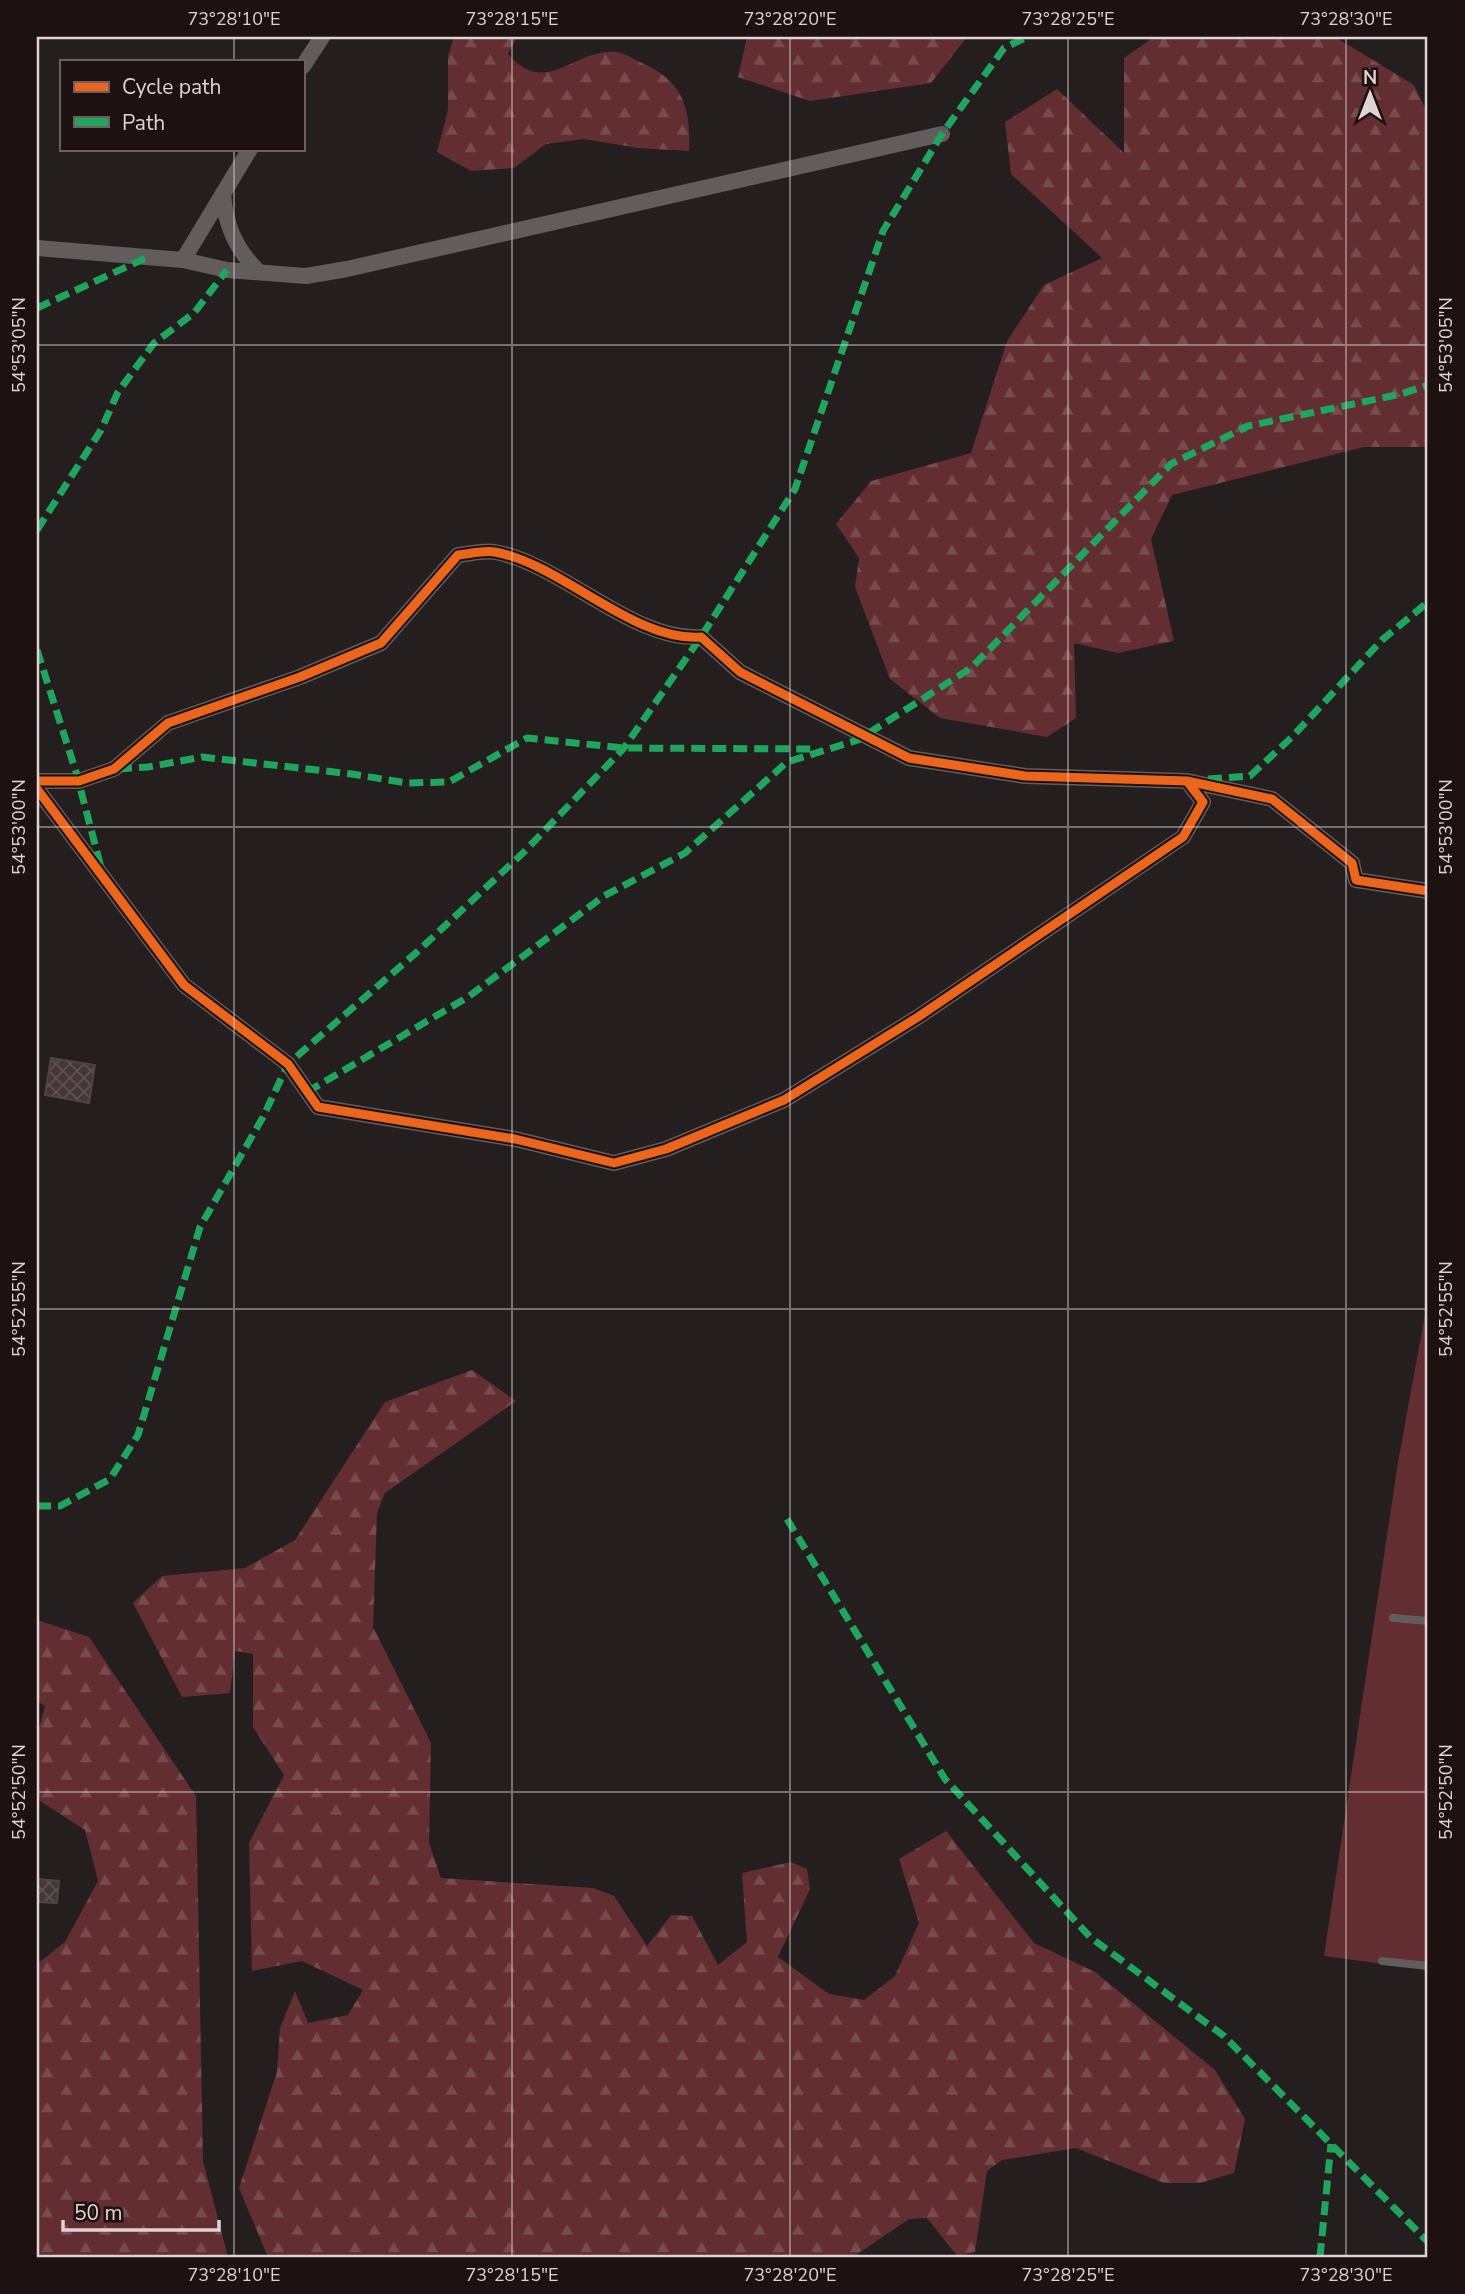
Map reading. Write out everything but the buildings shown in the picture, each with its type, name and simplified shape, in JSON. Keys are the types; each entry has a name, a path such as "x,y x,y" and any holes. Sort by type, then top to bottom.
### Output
{"street":[{"path":"304,64 322,37"},
{"path":"37,248 183,260 227,270 306,276 942,134"},
{"path":"183,260 249,150"},
{"path":"223,193 227,225 247,260 259,272"},
{"path":"37,781 79,781 114,769 168,723 300,677 381,643 458,555 492,551 520,559 627,615 681,639 701,637 740,672 909,758 1025,776 1187,781 1272,799 1352,863 1356,880 1428,891"},
{"path":"37,789 184,985 288,1064 318,1107 515,1139 614,1163 666,1149 784,1100 918,1017 1183,836 1203,802 1187,781"}],"lane":[{"path":"1394,1618 1428,1621"},
{"path":"1382,1961 1428,1966"}],"green space":[{"path":"454,37 517,37 508,54 522,67 535,72 548,72 602,52 627,55 656,70 675,87 686,109 689,151 638,148 584,139 546,144 514,168 471,171 437,152 448,110 448,56"},
{"path":"747,37 967,37 931,83 810,101 738,77"},
{"path":"1154,37 1335,37 1414,85 1428,114 1428,447 1364,447 1172,495 1151,539 1174,641 1118,653 1074,643 1076,718 1047,737 940,718 890,679 855,587 859,558 836,524 871,481 971,453 1007,341 1044,285 1102,258 1011,174 1005,122 1057,89 1124,153 1124,58"},
{"path":"1428,1298 1428,1970 1324,1956 1398,1462"},
{"path":"472,1370 516,1401 385,1493 377,1513 373,1627 431,1743 429,1843 441,1878 593,1888 614,1896 647,1946 671,1915 692,1916 718,1965 747,1942 742,1873 791,1862 807,1869 810,1889 778,1957 829,1994 864,2000 895,1976 919,1923 899,1859 946,1831 1034,1943 1095,1972 1215,2070 1245,2119 1234,2173 1200,2183 1164,2183 1076,2148 1002,2160 987,2171 975,2252 958,2257 927,2218 909,2219 853,2257 268,2257 239,2188 277,2072 280,2028 295,1991 308,2023 348,2015 363,1990 302,1961 252,1971 249,1843 284,1775 253,1727 253,1654 235,1651 230,1693 182,1697 133,1603 162,1576 245,1568 295,1540 385,1402"},
{"path":"37,1620 89,1637 196,1796 203,2161 228,2257 37,2257 37,1964 65,1942 98,1881 85,1830 37,1799 37,1735 45,1706 37,1701"}],"marked path":[{"path":"37,1506 60,1506 110,1479 138,1435 200,1227 263,1117 288,1064 417,952 524,852 624,748 701,637 795,489 883,231 942,134 1004,48 1027,37"},
{"path":"37,308 148,257"},
{"path":"37,530 101,430 118,392 154,343 194,313 227,270"},
{"path":"307,1092 468,997 604,896 685,853 787,762 858,740 971,668 1171,464 1248,426 1401,394 1428,385"},
{"path":"1208,779 1250,776 1292,737 1382,640 1428,602"},
{"path":"37,650 76,772 102,871"},
{"path":"118,769 148,767 202,757 407,783 449,782 527,738 624,748 813,749"},
{"path":"787,1519 945,1779 1090,1937 1224,2036 1428,2242"},
{"path":"1320,2257 1331,2144"}],"cycle path":[{"path":"37,781 79,781 114,769 168,723 300,677 381,643 458,555 495,552 520,559 546,571 650,628 675,635 701,637 740,672 909,758 1025,776 1187,781 1272,799 1352,863 1356,880 1428,891"},
{"path":"37,789 184,985 288,1064 318,1107 515,1139 614,1163 666,1149 784,1100 918,1017 1183,837 1203,802 1187,781"}]}
